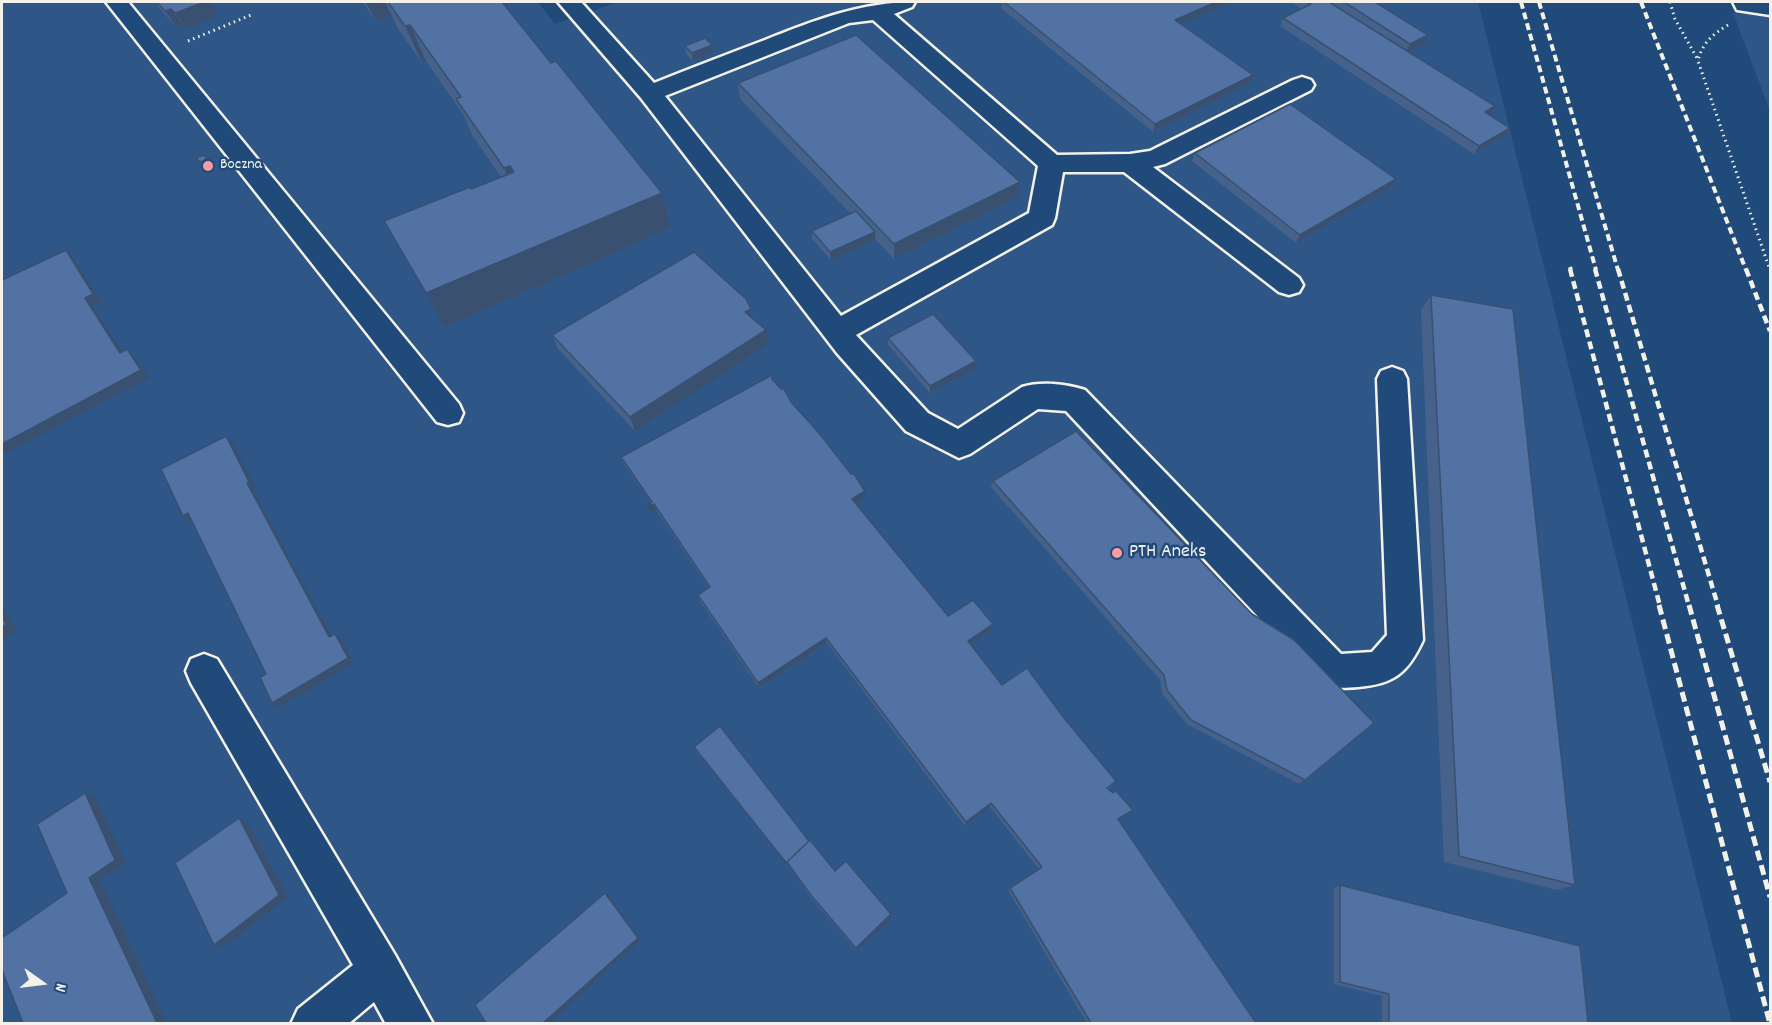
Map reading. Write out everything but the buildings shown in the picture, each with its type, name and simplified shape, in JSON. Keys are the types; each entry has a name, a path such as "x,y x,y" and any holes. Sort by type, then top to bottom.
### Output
{"street":[{"path":"117,2 448,413"},
{"path":"569,2 650,93 837,332 917,422 959,445 1033,396 1074,399 1334,672 1381,668 1405,640 1392,379"},
{"path":"650,93 844,17 878,12 904,2"},
{"path":"1744,3 1770,8"},
{"path":"878,12 1051,164 1130,163 1156,158 1302,85"},
{"path":"1130,163 1289,285"},
{"path":"837,332 1042,218 1051,164"},
{"path":"204,671 411,1023"},
{"path":"313,1023 380,970"}],"path":[{"path":"1670,2 1675,19 1698,61 1770,270"},
{"path":"1698,61 1701,48 1713,33 1736,20 1744,3"},
{"path":"180,44 251,15"}],"shaded area":[{"path":"2,2 538,2 555,24 617,2 1478,2 1732,1023 2,1024"},
{"path":"1733,13 1770,17 1770,111"}],"railway":[{"path":"1521,2 1596,270"},
{"path":"1539,2 1618,270"},
{"path":"1641,2 1746,270"},
{"path":"1570,269 1660,606"},
{"path":"1595,269 1689,606"},
{"path":"1618,269 1718,606"},
{"path":"1746,269 1770,331"},
{"path":"1659,605 1770,1024"},
{"path":"1689,605 1770,897"},
{"path":"1717,605 1770,782"}],"place":[{"name":"Boczna","path":"208,166"},
{"name":"PTH Aneks","path":"1117,553"}]}
